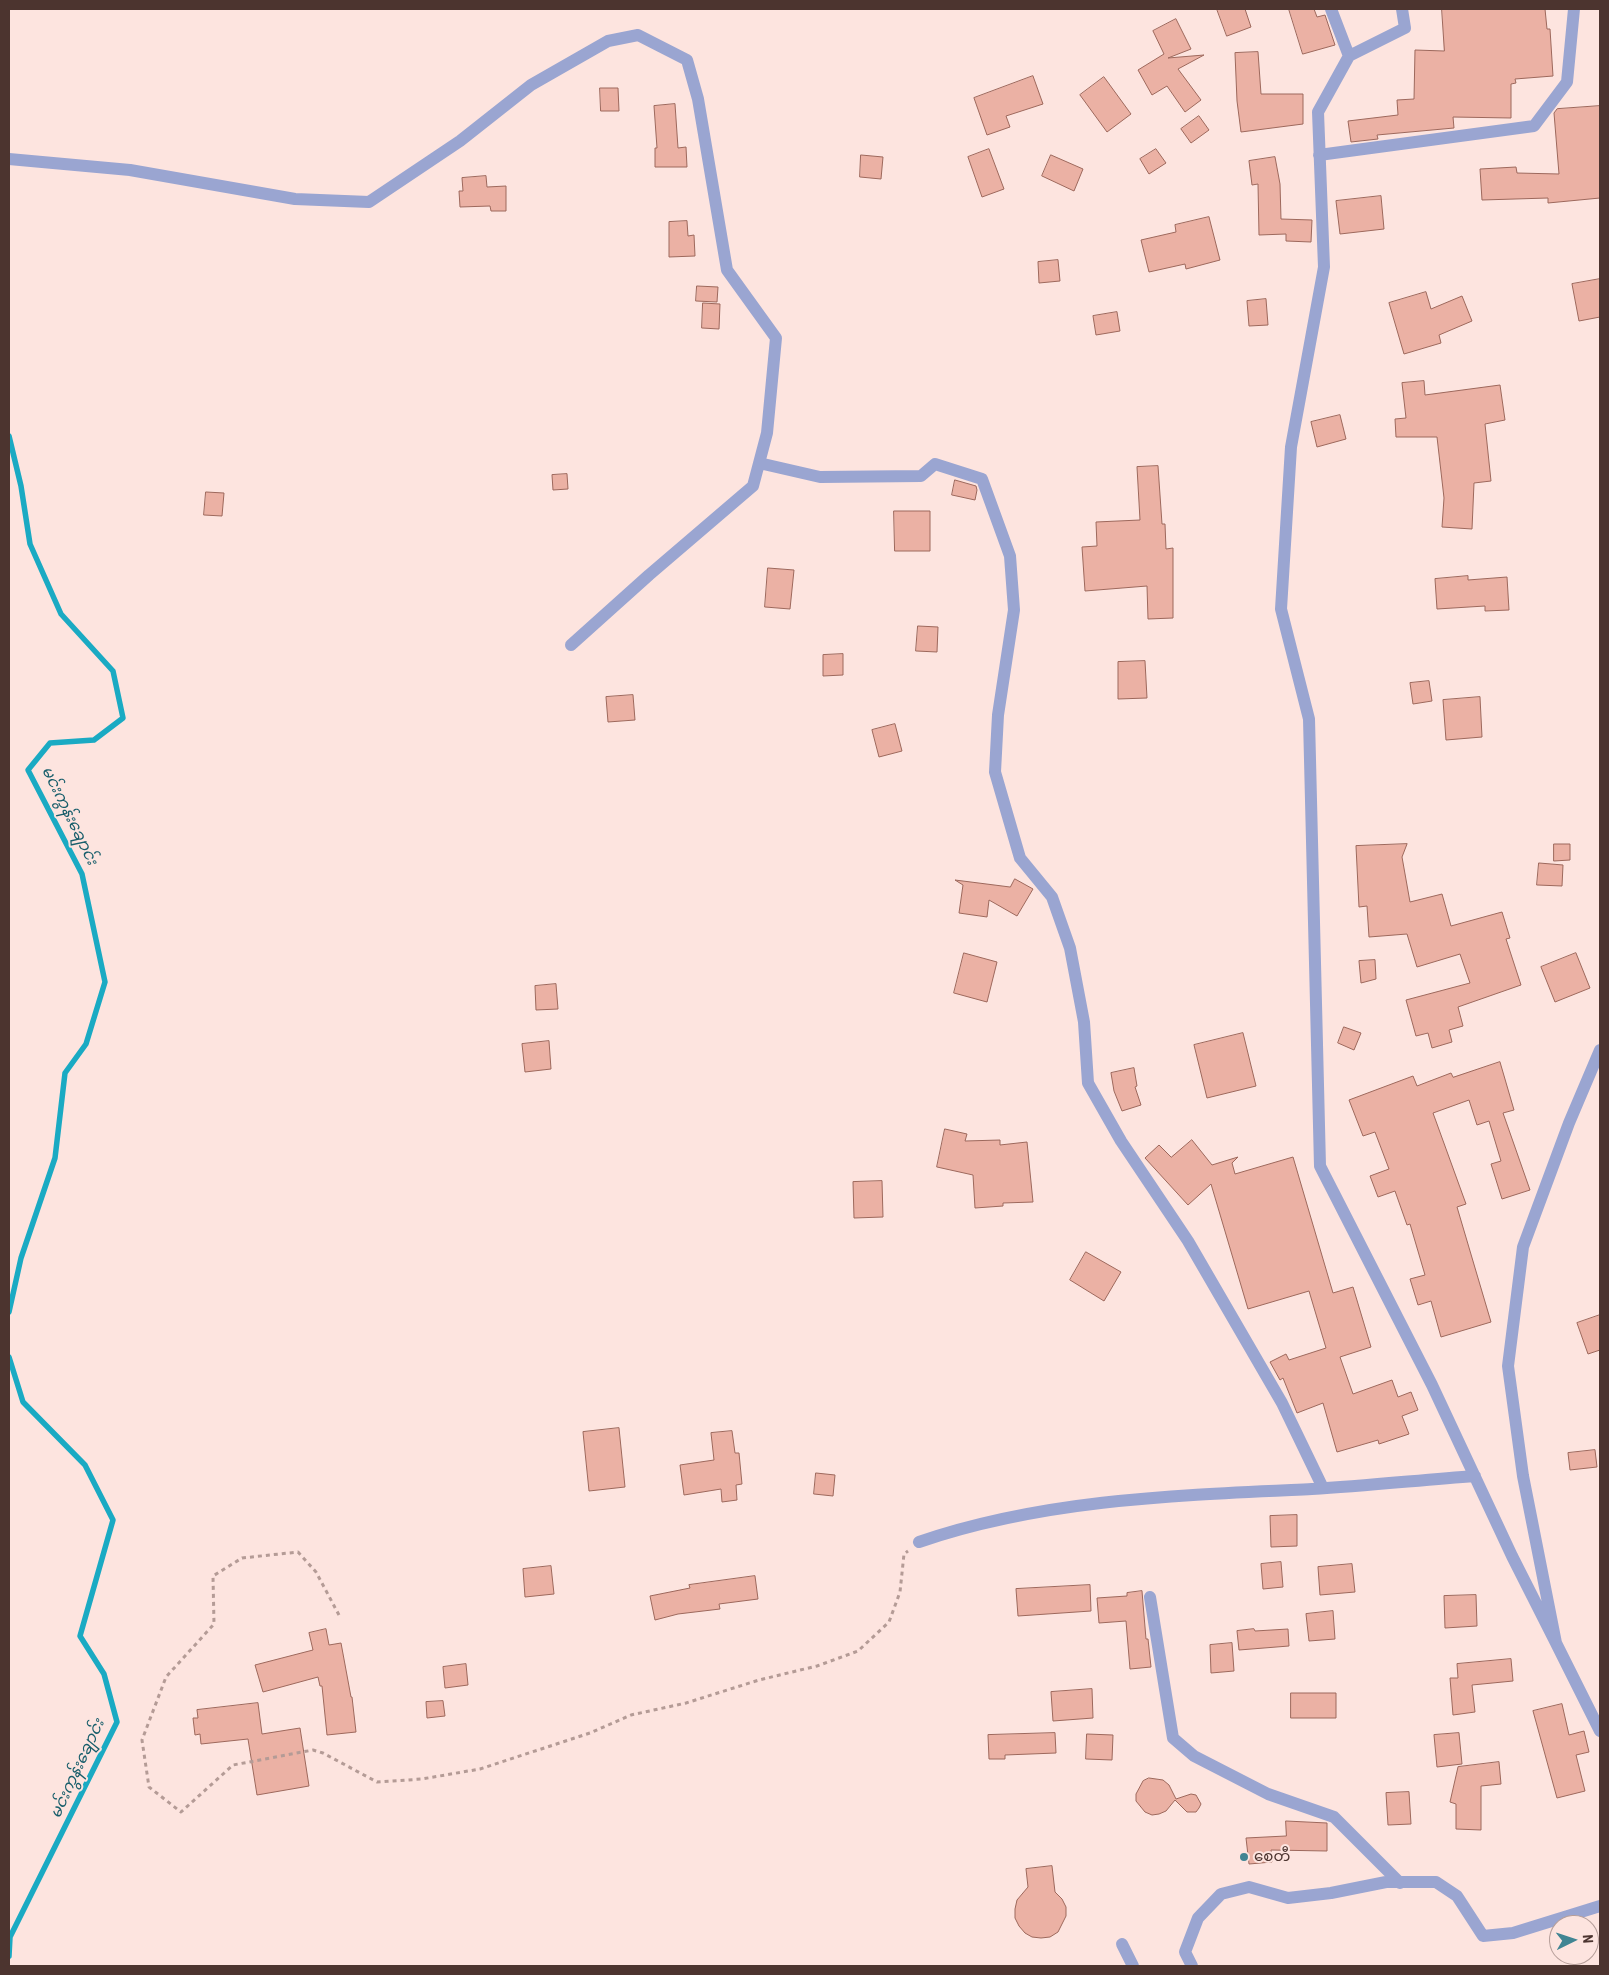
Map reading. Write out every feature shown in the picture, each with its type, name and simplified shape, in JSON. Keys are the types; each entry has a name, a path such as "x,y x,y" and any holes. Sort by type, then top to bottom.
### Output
{"street":[{"path":"1331,9 1350,56"},
{"path":"1402,9 1405,28 1350,56 1318,112 1324,266 1291,448 1281,609 1309,719 1320,1166 1432,1385 1600,1731"},
{"path":"1320,155 1534,126 1567,82 1574,9"},
{"path":"9,159 130,170 295,199 369,202 460,141 530,85 608,41 638,35 687,60 698,99 727,270 776,338 767,433 753,486 571,645"},
{"path":"759,463 820,477 920,476 935,464 982,480 1010,556 1014,610 998,714 996,772 1020,858 1052,897 1070,948 1084,1022 1088,1084 1121,1141 1193,1249 1282,1403 1323,1488"},
{"path":"1556,1643 1523,1476 1508,1366 1523,1247 1569,1123 1600,1050"},
{"path":"918,1542 942,1534 1040,1511 1162,1496 1323,1488 1475,1476"},
{"path":"1150,1597 1173,1738 1194,1756 1268,1794 1334,1817 1400,1882"},
{"path":"1192,1966 1185,1952 1198,1918 1221,1894 1249,1887 1288,1898 1331,1893 1386,1882 1436,1882 1457,1896 1483,1936 1514,1933 1600,1906"},
{"path":"1122,1944 1133,1966"}],"path":[{"path":"339,1615 316,1572 298,1552 242,1558 213,1576 214,1624 166,1677 142,1740 149,1787 182,1812 234,1765 313,1750 323,1753 377,1782 422,1779 480,1768 590,1733 631,1715 686,1703 759,1680 817,1666 858,1651 890,1622 900,1592 904,1554 918,1542"}],"building":[{"path":"1217,9 1245,9 1251,27 1227,36"},
{"path":"1289,9 1314,9 1317,17 1325,15 1335,45 1303,54"},
{"path":"1442,9 1545,9 1547,29 1550,29 1553,76 1515,79 1516,83 1511,84 1511,118 1453,117 1454,128 1377,135 1378,139 1351,142 1348,121 1398,115 1397,100 1414,99 1415,50 1444,51"},
{"path":"1176,19 1191,49 1168,58 1204,55 1178,69 1201,100 1185,112 1167,86 1152,95 1138,70 1164,54 1153,31"},
{"path":"1258,52 1261,94 1303,94 1303,124 1241,132 1237,101 1235,53"},
{"path":"1033,76 1043,104 1006,116 1010,127 987,135 974,98"},
{"path":"1104,77 1131,114 1107,132 1080,95"},
{"path":"600,88 618,88 619,111 601,111"},
{"path":"675,104 678,148 686,147 687,167 655,167 655,148 657,148 654,106"},
{"path":"1600,106 1600,198 1548,203 1548,198 1482,200 1480,169 1516,167 1517,173 1559,174 1554,113 1557,109"},
{"path":"1199,116 1209,130 1191,143 1181,129"},
{"path":"989,149 1004,189 982,197 968,157"},
{"path":"1156,149 1166,163 1149,174 1140,159"},
{"path":"861,155 883,157 881,179 860,177"},
{"path":"1051,155 1083,169 1074,191 1042,176"},
{"path":"1275,157 1280,184 1281,219 1312,220 1311,242 1286,241 1286,234 1259,235 1258,184 1252,185 1249,161"},
{"path":"486,176 487,187 506,186 506,211 491,211 490,206 460,207 459,191 463,191 462,178"},
{"path":"1381,196 1384,229 1340,234 1336,201"},
{"path":"1209,217 1220,260 1186,269 1185,264 1149,272 1141,240 1176,232 1175,225"},
{"path":"687,221 688,236 694,235 695,256 669,257 669,222"},
{"path":"1058,260 1060,281 1039,283 1038,262"},
{"path":"1600,279 1600,317 1579,321 1572,284"},
{"path":"697,286 718,287 717,302 696,301"},
{"path":"1426,292 1431,309 1462,296 1472,321 1439,335 1441,343 1404,354 1389,303"},
{"path":"1266,299 1268,325 1249,326 1247,301"},
{"path":"703,303 720,304 719,329 702,328"},
{"path":"1117,312 1120,331 1096,335 1093,316"},
{"path":"1424,381 1425,395 1500,385 1505,420 1485,424 1491,481 1474,483 1472,529 1442,527 1444,498 1437,437 1396,437 1395,419 1406,418 1402,383"},
{"path":"1340,415 1346,439 1317,447 1311,422"},
{"path":"1158,466 1162,524 1165,524 1166,549 1173,548 1173,618 1148,619 1147,586 1085,591 1082,547 1097,546 1096,522 1140,520 1137,467"},
{"path":"567,474 568,489 553,490 552,475"},
{"path":"955,480 976,486 975,500 952,495"},
{"path":"206,492 224,493 222,516 204,515"},
{"path":"894,511 930,511 930,551 895,551"},
{"path":"768,568 794,570 790,609 765,607"},
{"path":"1468,576 1468,580 1507,577 1509,610 1485,611 1485,606 1437,609 1435,579"},
{"path":"918,626 938,627 937,652 916,651"},
{"path":"843,654 843,675 823,676 823,655"},
{"path":"1145,661 1147,698 1118,699 1118,662"},
{"path":"1429,681 1432,701 1413,704 1410,683"},
{"path":"633,695 635,720 608,722 606,697"},
{"path":"1480,697 1482,737 1446,740 1443,700"},
{"path":"895,724 902,751 879,757 872,730"},
{"path":"1407,844 1402,857 1410,902 1442,894 1451,926 1502,912 1510,938 1506,939 1521,985 1458,1007 1463,1026 1449,1030 1452,1042 1432,1048 1428,1033 1416,1036 1406,1000 1470,983 1460,954 1417,967 1407,934 1369,937 1367,906 1359,907 1356,846"},
{"path":"1554,844 1570,844 1570,860 1554,861"},
{"path":"1539,863 1563,865 1562,886 1537,885"},
{"path":"1015,879 1033,889 1017,916 989,900 987,917 959,913 963,885 955,880 1010,887"},
{"path":"964,953 997,962 987,1002 954,993"},
{"path":"1576,953 1590,988 1555,1002 1541,967"},
{"path":"1375,960 1376,979 1361,983 1359,961"},
{"path":"556,984 558,1009 536,1010 535,986"},
{"path":"1344,1027 1361,1033 1354,1050 1338,1043"},
{"path":"1243,1033 1256,1086 1207,1098 1194,1045"},
{"path":"549,1041 551,1069 525,1072 522,1044"},
{"path":"1500,1062 1514,1110 1503,1113 1530,1190 1502,1199 1491,1164 1501,1161 1489,1121 1477,1125 1469,1100 1433,1113 1466,1204 1457,1207 1491,1322 1441,1337 1431,1301 1418,1305 1410,1279 1425,1275 1410,1224 1407,1225 1395,1191 1378,1197 1370,1176 1389,1169 1375,1132 1363,1136 1349,1100 1413,1076 1417,1086 1451,1073 1453,1077"},
{"path":"1134,1068 1137,1086 1135,1087 1141,1105 1122,1111 1114,1091 1111,1073"},
{"path":"945,1129 967,1134 965,1141 1000,1140 1000,1145 1027,1142 1033,1202 1003,1203 1003,1206 975,1208 973,1175 937,1167"},
{"path":"1192,1140 1212,1165 1238,1157 1232,1163 1235,1174 1293,1157 1333,1293 1353,1287 1371,1347 1340,1357 1353,1394 1392,1380 1398,1397 1411,1392 1418,1410 1402,1416 1409,1434 1379,1444 1378,1440 1337,1452 1323,1403 1297,1413 1283,1378 1280,1380 1270,1362 1286,1354 1289,1360 1326,1348 1309,1291 1248,1309 1211,1184 1188,1205 1145,1158 1159,1145 1171,1157"},
{"path":"882,1181 883,1217 854,1218 853,1182"},
{"path":"1086,1252 1121,1272 1104,1301 1070,1280"},
{"path":"1600,1315 1600,1350 1588,1354 1577,1323"},
{"path":"619,1428 625,1487 589,1491 583,1432"},
{"path":"732,1431 735,1453 739,1453 742,1484 736,1485 737,1500 722,1502 721,1489 684,1495 680,1465 714,1460 711,1433"},
{"path":"1595,1450 1597,1467 1570,1470 1568,1453"},
{"path":"816,1473 835,1475 833,1496 814,1494"},
{"path":"1297,1515 1297,1546 1271,1547 1270,1516"},
{"path":"1281,1562 1283,1587 1263,1589 1261,1564"},
{"path":"1352,1564 1355,1592 1320,1595 1318,1567"},
{"path":"551,1566 554,1594 525,1597 523,1569"},
{"path":"755,1576 758,1599 719,1604 720,1609 678,1614 655,1620 650,1596 690,1588 689,1585"},
{"path":"1090,1585 1091,1611 1018,1616 1016,1589"},
{"path":"1142,1591 1146,1639 1148,1639 1151,1667 1130,1669 1126,1621 1099,1623 1097,1598 1127,1596 1127,1593"},
{"path":"1476,1595 1477,1626 1445,1628 1444,1596"},
{"path":"1333,1611 1335,1639 1309,1641 1306,1614"},
{"path":"326,1629 329,1645 341,1643 352,1697 356,1732 327,1735 322,1686 320,1686 318,1677 263,1692 255,1665 313,1650 309,1633"},
{"path":"1254,1629 1255,1631 1288,1629 1289,1646 1239,1650 1237,1631"},
{"path":"1232,1643 1234,1671 1211,1673 1210,1645"},
{"path":"1511,1659 1513,1681 1472,1685 1475,1712 1453,1715 1450,1678 1458,1678 1457,1664"},
{"path":"466,1664 468,1685 445,1688 443,1667"},
{"path":"1092,1689 1093,1718 1053,1721 1051,1692"},
{"path":"1291,1693 1336,1693 1336,1718 1291,1718"},
{"path":"443,1701 445,1716 427,1718 426,1702"},
{"path":"258,1703 262,1734 300,1728 309,1786 257,1795 248,1739 201,1744 200,1734 195,1735 193,1718 198,1718 197,1710"},
{"path":"1562,1704 1569,1735 1584,1731 1589,1752 1576,1755 1585,1791 1557,1798 1533,1711"},
{"path":"1055,1733 1056,1753 1005,1755 1005,1759 989,1759 988,1735"},
{"path":"1459,1733 1462,1764 1437,1767 1434,1735"},
{"path":"1087,1734 1113,1735 1112,1760 1086,1759"},
{"path":"1499,1762 1501,1784 1481,1786 1481,1830 1456,1829 1456,1804 1450,1802 1458,1767"},
{"path":"1149,1778 1163,1780 1169,1785 1176,1799 1191,1794 1196,1795 1201,1804 1199,1808 1196,1812 1187,1812 1175,1800 1166,1811 1159,1814 1152,1815 1145,1812 1136,1801 1136,1794 1143,1781"},
{"path":"1409,1792 1411,1824 1388,1825 1386,1793"},
{"path":"1286,1821 1327,1823 1327,1851 1271,1850 1272,1862 1249,1864 1246,1838 1286,1836"},
{"path":"1052,1866 1055,1892 1062,1899 1066,1907 1066,1916 1058,1932 1050,1937 1032,1937 1025,1933 1015,1918 1017,1900 1028,1887 1026,1869"}],"waterway":[{"name":"မင်းကွန်းချောင်း","path":"9,436 21,486 30,544 61,614 113,671 123,718 94,740 50,743 28,770 82,874 105,982 86,1044 65,1073 55,1158 21,1258 9,1312"},
{"name":"မင်းကွန်းချောင်း","path":"9,1357 23,1402 85,1465 113,1520 80,1636 104,1674 117,1722 10,1937 9,1956"}],"place":[{"name":"စေတီ","path":"1244,1857"}]}
